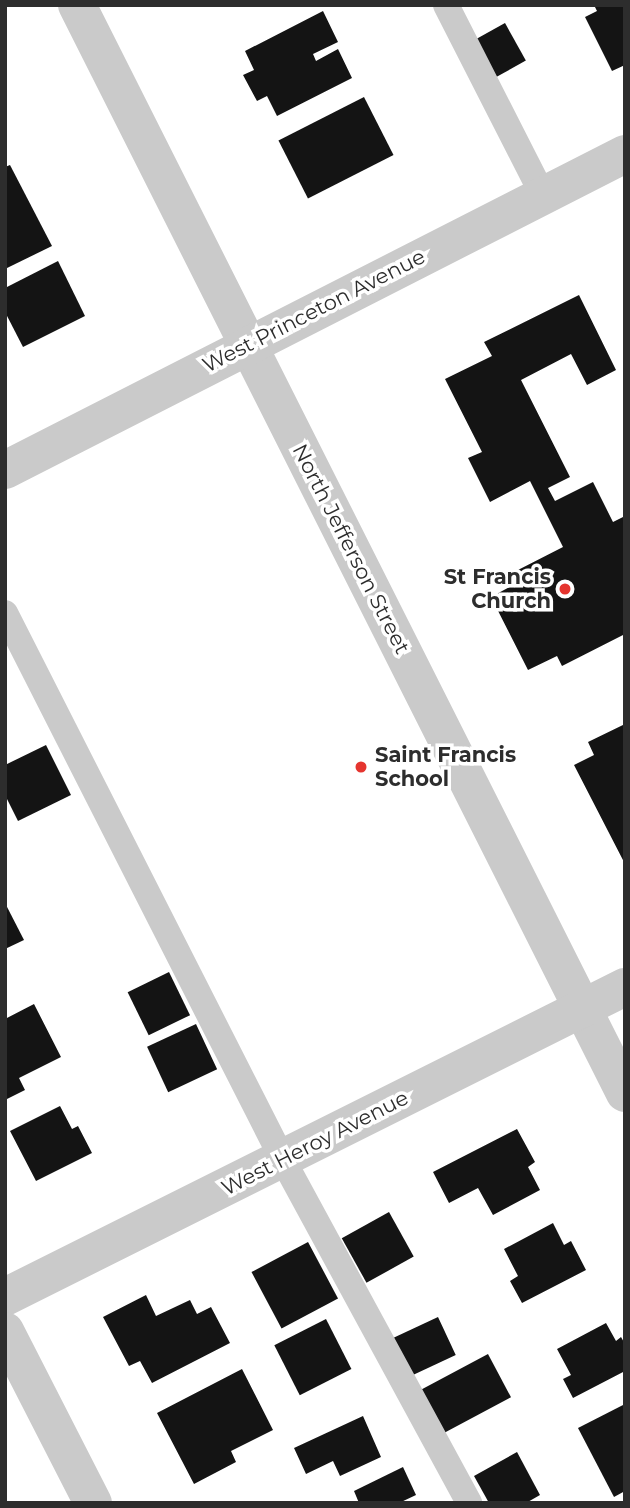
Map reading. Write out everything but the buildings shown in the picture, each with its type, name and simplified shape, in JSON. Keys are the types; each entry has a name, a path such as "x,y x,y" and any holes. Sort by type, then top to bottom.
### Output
{"street":[{"name":"North Jefferson Street","path":"77,5 625,1093"},
{"name":"West Princeton Avenue","path":"5,470 625,155"},
{"name":"West Heroy Avenue","path":"5,1297 625,987"},
{"path":"5,1331 93,1503"}],"lane":[{"path":"446,5 543,195"},
{"path":"5,613 283,1160 469,1503"}],"place":[{"name":"St Francis Church","path":"565,589"},
{"name":"Saint Francis School","path":"361,767"}]}
